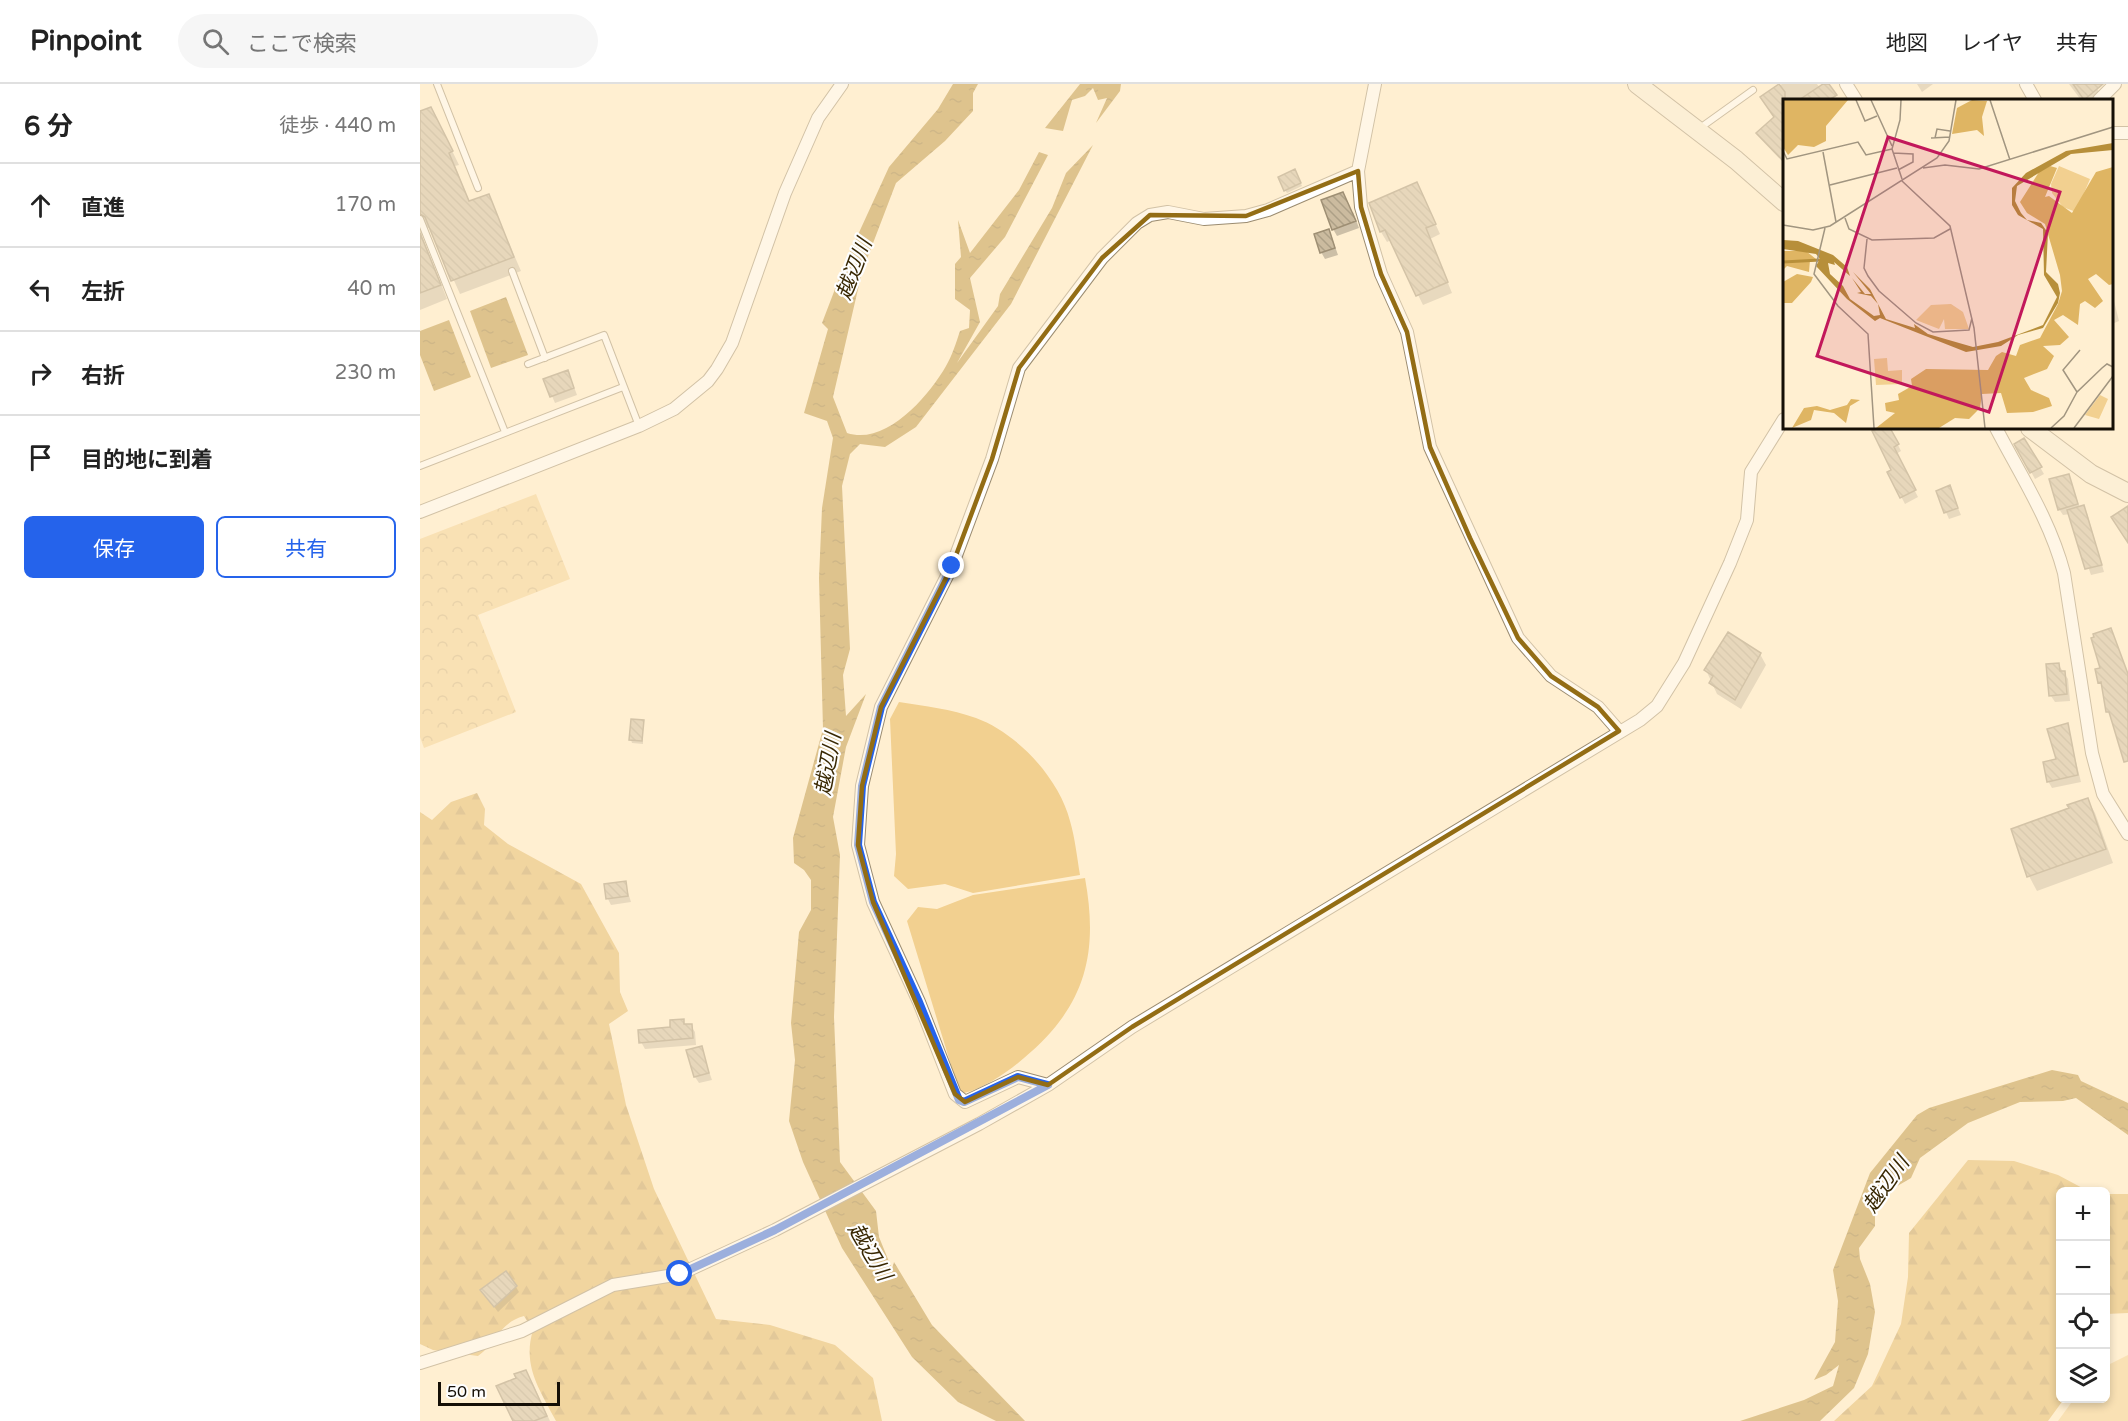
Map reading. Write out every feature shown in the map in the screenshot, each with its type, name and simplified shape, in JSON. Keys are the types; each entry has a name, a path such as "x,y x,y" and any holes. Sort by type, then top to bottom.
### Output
{"main road":[{"path":"1637,84 1783,200"},
{"path":"2031,429 2091,474 2128,493"}],"street":[{"path":"420,512 639,426 674,409 708,381 732,343 785,193 818,118 842,84"},
{"path":"1376,84 1358,171 1361,207 1381,274 1407,332 1431,447 1479,557 1518,638 1551,676 1598,707 1619,731"},
{"path":"1846,84 1855,99"},
{"path":"2026,84 2034,99"},
{"path":"2100,99 2115,84"},
{"path":"1048,1085 1018,1077 964,1102 955,1094 919,1002 873,902 858,845 862,786 881,707 952,566 992,459 1018,368 1102,258 1137,223 1150,215 1168,212 1204,219 1246,216 1268,210 1358,171"},
{"path":"420,1363 522,1331 613,1285 680,1274 792,1221 979,1124 1048,1085 1132,1027 1640,720 1657,706 1684,663 1747,520 1751,472 1783,422"},
{"path":"1997,429 2047,521 2056,545 2066,581 2092,753 2103,794 2128,834"}],"lane":[{"path":"437,84 478,188"},
{"path":"1697,130 1753,90"},
{"path":"420,219 506,432"},
{"path":"512,271 545,358"},
{"path":"528,364 604,335 639,426"},
{"path":"420,466 623,387"}],"highlighted area":[{"path":"1358,171 1361,207 1381,274 1407,332 1430,447 1470,538 1518,638 1551,676 1598,707 1619,731 1132,1027 1048,1085 1018,1077 965,1102 955,1094 873,902 858,845 862,786 881,707 952,566 992,459 1019,368 1029,353 1102,258 1150,215 1246,216"}],"green space":[{"path":"536,494 570,579 478,615 516,712 424,748 420,737 420,539"},
{"path":"899,702 948,710 976,718 1006,734 1021,746 1046,773 1064,805 1073,834 1080,875 973,893 945,884 908,889 894,876 896,854 890,719"},
{"path":"477,793 485,809 484,825 508,844 581,884 619,953 620,992 628,1011 609,1024 626,1105 654,1189 716,1319 770,1325 835,1345 873,1378 882,1421 556,1421 534,1377 530,1355 533,1330 524,1316 509,1323 478,1356 433,1350 420,1344 420,812 432,820 451,802"},
{"path":"1085,878 1090,931 1088,955 1083,978 1074,999 1045,1039 1024,1058 996,1079 964,1093 958,1088 907,921 918,907 937,909 973,895"},
{"path":"1968,1160 2014,1161 2058,1175 2080,1187 2056,1187 2056,1403 2061,1403 2048,1421 1834,1421 1872,1386 1901,1324 1908,1277 1909,1233"},
{"path":"2110,1194 2128,1194 2128,1313 2110,1314"},
{"path":"2128,1355 2128,1421 2058,1421 2071,1403 2110,1403 2110,1364"}],"water":[{"name":"越辺川","path":"953,84 978,84 973,93 973,111 945,141 896,183 862,272 833,397 847,433 862,435 877,432 905,416 938,378 950,358 960,331 969,328 970,310 955,299 955,264 961,257 958,220 970,253 1019,190 1039,152 1048,155 1005,237 970,278 980,322 957,363 998,306 1000,294 1052,208 1066,173 1093,145 1011,304 916,427 885,447 860,444 850,454 842,486 850,649 843,675 846,716 866,694 846,747 833,817 840,855 834,1017 840,1162 876,1211 879,1237 892,1269 894,1262 932,1325 1025,1421 996,1421 958,1402 912,1357 842,1248 803,1162 789,1121 795,1060 791,1023 799,932 811,910 811,880 804,870 794,863 793,838 823,729 819,578 822,508 833,438 827,421 804,413 828,329 822,323 845,263 889,167 938,109"},
{"path":"1080,84 1121,84 1120,91 1096,123 1107,98 1098,100 1093,88 1085,96 1072,100 1063,131 1045,128"},
{"path":"506,297 528,355 491,368 470,311"},
{"path":"449,320 471,377 434,391 420,355 420,331"},
{"name":"越辺川","path":"2052,1070 2078,1075 2081,1081 2128,1103 2128,1135 2076,1098 2063,1101 2020,1102 1968,1123 1920,1158 1911,1178 1894,1188 1875,1214 1875,1226 1859,1248 1860,1259 1870,1284 1875,1312 1868,1354 1854,1388 1820,1421 1740,1421 1804,1400 1833,1386 1839,1365 1826,1375 1814,1380 1835,1342 1838,1301 1833,1270 1870,1173 1917,1115 1929,1108"}],"building":[{"path":"1779,84 1785,92 1783,161 1756,133 1774,117 1760,97"},
{"path":"1823,84 1829,84 1837,95 1831,99 1800,99"},
{"path":"2073,84 2103,84 2085,99"},
{"path":"431,107 453,151 449,153 469,201 489,194 514,257 451,281 425,217 420,214 420,111"},
{"path":"1295,169 1301,183 1284,191 1278,177"},
{"path":"1417,182 1436,224 1426,228 1448,282 1416,296 1385,230 1380,232 1369,203"},
{"path":"1343,192 1356,221 1332,230 1321,200"},
{"path":"1329,229 1335,248 1320,253 1314,234"},
{"path":"420,233 441,285 420,293"},
{"path":"568,370 574,388 550,397 543,379"},
{"path":"1891,429 1899,444 1894,447 1916,490 1900,498 1887,472 1891,470 1872,431"},
{"path":"2024,438 2042,467 2030,473 2014,444"},
{"path":"2069,474 2078,504 2058,510 2049,479"},
{"path":"1950,485 1958,508 1944,513 1936,491"},
{"path":"2084,505 2102,565 2085,569 2067,510"},
{"path":"2128,506 2128,543 2111,517"},
{"path":"2111,628 2128,674 2128,761 2124,762 2109,712 2106,712 2101,682 2098,683 2095,669 2100,668 2091,638 2094,637 2093,634"},
{"path":"1728,632 1761,653 1735,700 1709,683 1713,676 1704,670"},
{"path":"2059,663 2060,671 2065,671 2067,694 2049,696 2046,664"},
{"path":"631,719 644,720 642,741 629,740"},
{"path":"2068,723 2078,775 2047,782 2043,762 2056,759 2047,729"},
{"path":"2088,798 2106,849 2027,877 2011,829 2069,808 2067,805"},
{"path":"626,881 628,896 606,899 604,884"},
{"path":"684,1019 684,1024 692,1024 693,1038 639,1043 638,1030 670,1027 670,1020"},
{"path":"702,1046 709,1073 694,1077 686,1050"},
{"path":"506,1271 517,1286 494,1307 480,1290"},
{"path":"526,1370 547,1416 534,1421 513,1421 496,1386 516,1378 514,1374"}],"route":[{"path":"680,1274 775,1230 979,1124 1048,1085 1031,1078 1018,1077 964,1102 959,1100 919,1002 873,902 858,845 862,786 881,707 952,566"}]}
